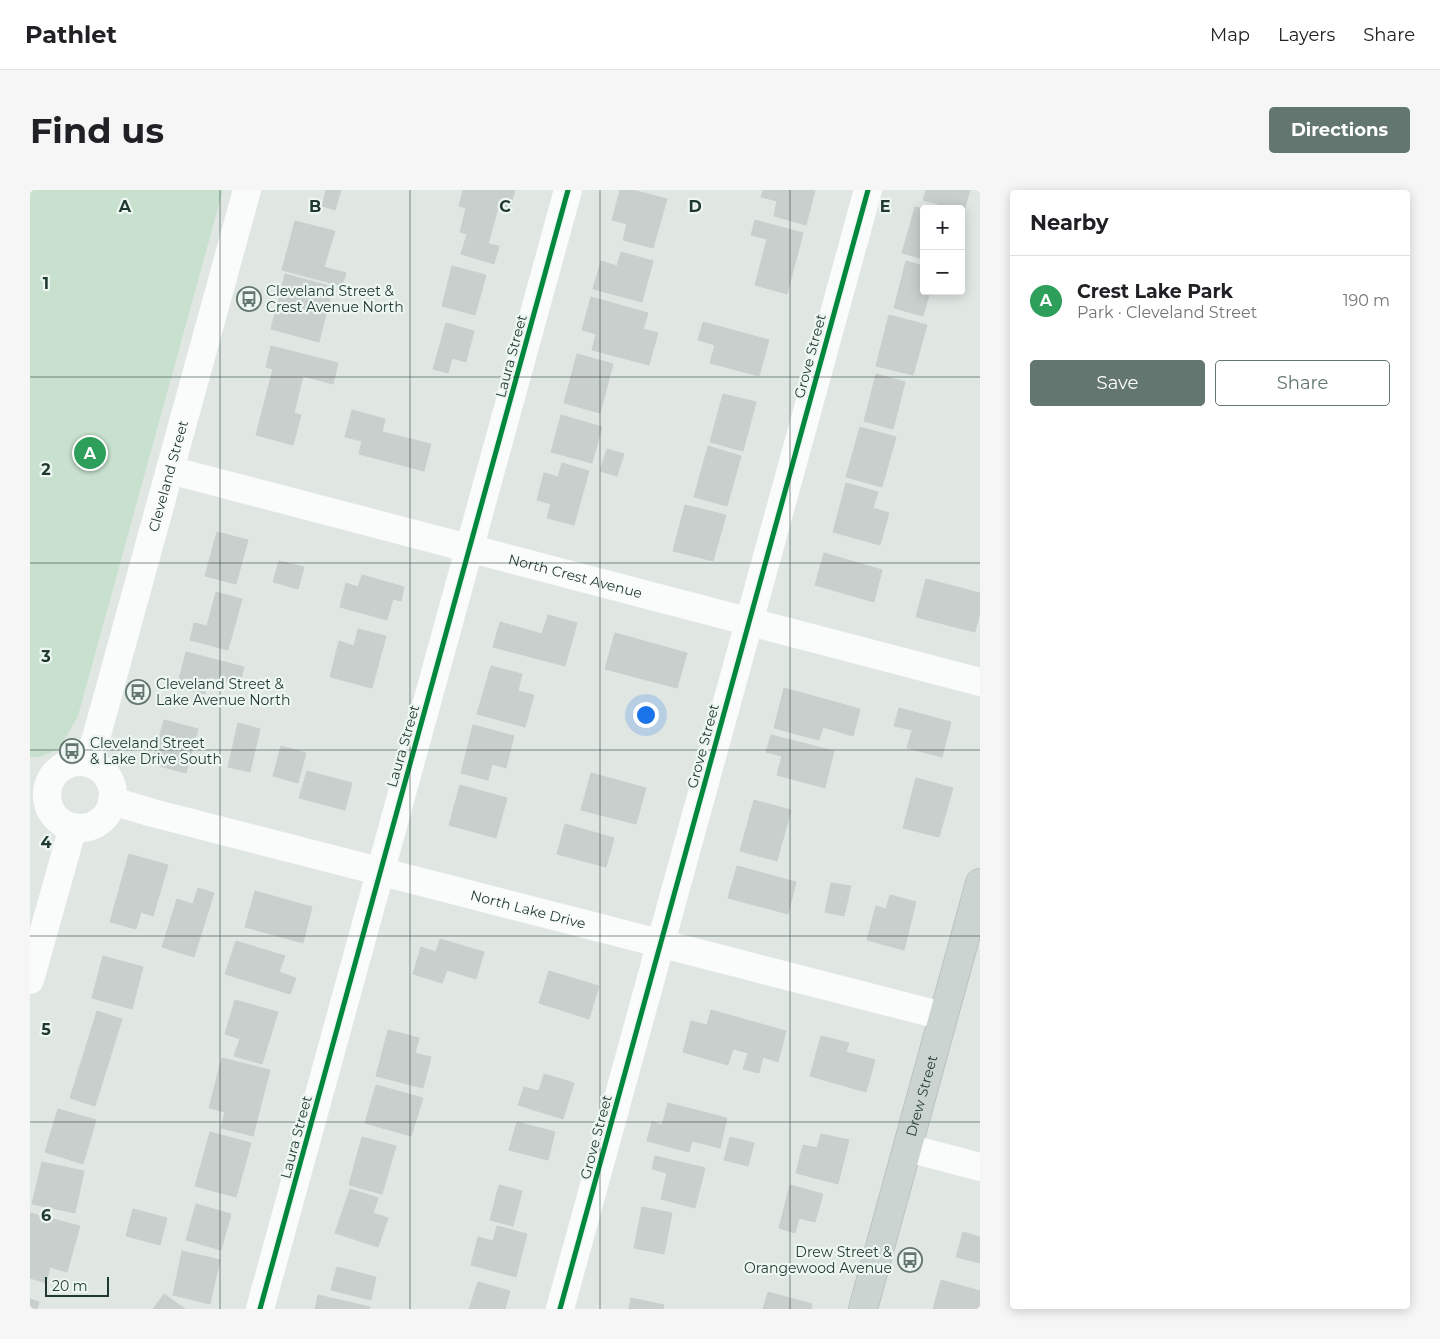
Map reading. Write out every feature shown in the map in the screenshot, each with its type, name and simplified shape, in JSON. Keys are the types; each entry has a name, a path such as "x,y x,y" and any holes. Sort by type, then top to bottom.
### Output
{"main road":[{"name":"Drew Street","path":"863,1309 980,883"}],"street":[{"name":"Cleveland Street","path":"88,763 247,190"},
{"name":"Laura Street","path":"260,1309 568,190"},
{"name":"Grove Street","path":"560,1309 868,190"},
{"name":"North Crest Avenue","path":"170,470 980,682"},
{"path":"78,762 88,763 97,766 105,773 113,791 112,800 109,811 94,825 83,828 73,827 63,823 55,816 39,784 52,777 63,767 78,762"},
{"name":"North Lake Drive","path":"112,800 660,944 944,1016"},
{"path":"30,980 73,827"},
{"path":"908,1148 980,1167"}],"green space":[{"path":"30,190 223,190 78,716 59,749 40,757 30,757"}],"building":[{"path":"326,190 341,190 335,210 322,206"},
{"path":"463,190 515,190 509,211 498,208 488,244 499,246 494,264 461,254 467,234 460,232 466,208 459,206"},
{"path":"620,190 633,190 667,199 653,248 623,240 627,224 612,220"},
{"path":"763,190 815,190 806,225 774,216 777,201 761,197"},
{"path":"926,190 970,190 965,208 965,205 942,205 923,200"},
{"path":"915,207 920,208 920,258 902,253"},
{"path":"755,220 803,233 787,294 755,285 767,239 751,235"},
{"path":"295,221 335,231 324,267 346,273 342,286 282,270"},
{"path":"621,252 653,261 642,302 593,289 601,261 617,266"},
{"path":"906,261 920,265 920,295 929,295 923,316 894,308"},
{"path":"452,266 486,275 475,315 442,306"},
{"path":"285,274 333,287 319,342 271,329"},
{"path":"591,297 648,313 643,329 658,333 649,365 592,350 596,334 582,330"},
{"path":"889,315 927,325 913,375 876,366"},
{"path":"703,322 769,340 759,376 710,363 715,345 698,340"},
{"path":"446,323 474,331 466,362 452,358 448,373 433,369"},
{"path":"271,346 338,363 333,384 303,376 294,413 301,415 293,445 256,435 273,369 266,367"},
{"path":"577,354 613,364 600,413 564,403"},
{"path":"876,374 905,382 893,429 864,421"},
{"path":"723,394 756,402 743,451 710,442"},
{"path":"352,410 385,419 382,432 431,444 424,471 359,454 362,441 345,437"},
{"path":"561,415 602,427 592,463 551,452"},
{"path":"860,427 896,437 882,487 846,477"},
{"path":"708,446 741,456 727,506 694,497"},
{"path":"607,449 624,454 617,476 600,471"},
{"path":"562,463 589,471 574,525 547,518 551,504 537,500 544,473 558,477"},
{"path":"846,483 878,492 873,508 889,513 880,545 833,532"},
{"path":"685,505 726,515 713,561 673,551"},
{"path":"217,532 248,540 236,584 205,576"},
{"path":"824,553 882,570 874,602 815,585"},
{"path":"279,561 304,567 298,589 273,582"},
{"path":"362,575 404,587 401,601 393,599 387,620 340,607 346,583 358,587"},
{"path":"926,579 980,593 980,612 975,632 916,617"},
{"path":"216,592 242,599 228,650 190,640 194,623 207,626"},
{"path":"548,615 577,623 565,666 493,647 500,622 542,634"},
{"path":"358,629 386,636 372,688 330,677 339,641 354,646"},
{"path":"615,633 687,653 677,688 605,669"},
{"path":"186,652 244,667 239,685 210,677 205,694 177,687"},
{"path":"491,666 522,674 518,691 534,695 525,727 477,714"},
{"path":"784,688 860,709 853,736 823,727 819,740 774,728"},
{"path":"899,708 951,722 942,757 907,748 912,730 894,726"},
{"path":"164,720 198,729 186,773 152,764"},
{"path":"238,723 260,729 250,772 228,767"},
{"path":"473,725 514,736 506,768 492,764 488,780 461,773"},
{"path":"771,735 834,751 825,788 777,775 782,756 766,752"},
{"path":"281,746 306,753 298,783 273,776"},
{"path":"307,771 352,783 345,810 299,798"},
{"path":"591,773 646,788 636,824 581,810"},
{"path":"916,778 953,788 939,837 903,828"},
{"path":"460,785 507,798 496,838 449,825"},
{"path":"754,800 791,810 777,861 740,851"},
{"path":"565,824 614,838 606,867 557,854"},
{"path":"129,854 168,865 153,916 141,912 136,929 110,922"},
{"path":"737,866 796,882 788,914 728,898"},
{"path":"831,883 851,886 844,916 825,912"},
{"path":"198,888 214,893 194,957 162,947 177,899 193,904"},
{"path":"255,891 312,907 303,943 245,927"},
{"path":"890,895 916,902 904,950 867,940 876,906 886,909"},
{"path":"440,939 484,952 476,979 447,970 442,983 413,974 421,947 436,952"},
{"path":"236,941 285,956 279,972 296,978 290,994 225,974"},
{"path":"103,956 143,967 132,1009 92,998"},
{"path":"549,971 599,986 589,1019 539,1003"},
{"path":"235,1000 278,1012 262,1064 234,1056 240,1039 225,1034"},
{"path":"711,1010 786,1031 778,1062 763,1057 759,1073 743,1069 748,1053 733,1049 728,1065 683,1052 691,1021 707,1025"},
{"path":"97,1011 122,1019 95,1106 70,1098"},
{"path":"388,1030 419,1038 415,1053 431,1057 423,1088 376,1076"},
{"path":"821,1036 849,1043 846,1052 875,1060 866,1092 810,1076"},
{"path":"222,1058 270,1070 253,1136 221,1128 225,1112 209,1108"},
{"path":"544,1074 574,1083 563,1119 518,1105 524,1087 539,1091"},
{"path":"376,1085 423,1098 411,1136 365,1123"},
{"path":"668,1103 727,1118 720,1148 692,1141 689,1152 647,1141 652,1122 662,1125"},
{"path":"58,1109 96,1120 83,1164 45,1152"},
{"path":"517,1122 555,1132 548,1160 509,1150"},
{"path":"210,1132 251,1143 236,1197 195,1186"},
{"path":"821,1134 849,1140 838,1184 796,1173 803,1145 817,1148"},
{"path":"362,1137 396,1146 382,1194 349,1185"},
{"path":"730,1137 754,1143 748,1166 724,1160"},
{"path":"655,1156 705,1168 695,1208 661,1199 667,1173 652,1169"},
{"path":"42,1162 84,1171 75,1213 32,1204"},
{"path":"499,1185 522,1191 513,1226 490,1220"},
{"path":"790,1185 823,1194 815,1222 799,1218 795,1233 779,1228"},
{"path":"350,1189 378,1198 373,1213 388,1218 378,1247 335,1233"},
{"path":"196,1204 231,1214 221,1250 186,1240"},
{"path":"642,1207 672,1213 664,1254 634,1248"},
{"path":"133,1209 167,1218 160,1245 126,1236"},
{"path":"30,1213 80,1226 67,1272 50,1267 46,1283 30,1278"},
{"path":"497,1226 527,1234 516,1277 471,1265 478,1237 493,1241"},
{"path":"963,1232 980,1237 980,1263 956,1257"},
{"path":"182,1251 220,1260 210,1304 173,1295"},
{"path":"337,1267 376,1277 371,1300 331,1290"},
{"path":"941,1280 980,1291 980,1309 933,1309"},
{"path":"478,1282 510,1291 505,1309 469,1309"},
{"path":"768,1292 812,1304 811,1309 763,1309"},
{"path":"164,1294 185,1309 153,1309"},
{"path":"318,1295 370,1307 369,1309 315,1309"},
{"path":"631,1298 664,1305 663,1309 629,1309"},
{"path":"30,1299 39,1302 37,1309 30,1309"}],"cycle path":[{"path":"260,1309 568,190"},
{"path":"560,1309 868,190"}],"place":[{"name":"Cleveland Street & Crest Avenue North","path":"249,299"},
{"name":"Crest Lake Park","path":"90,453"},
{"name":"Cleveland Street & Lake Avenue North","path":"138,692"},
{"name":"Cleveland Street & Lake Drive South","path":"72,751"},
{"name":"Drew Street & Orangewood Avenue","path":"910,1260"}]}
